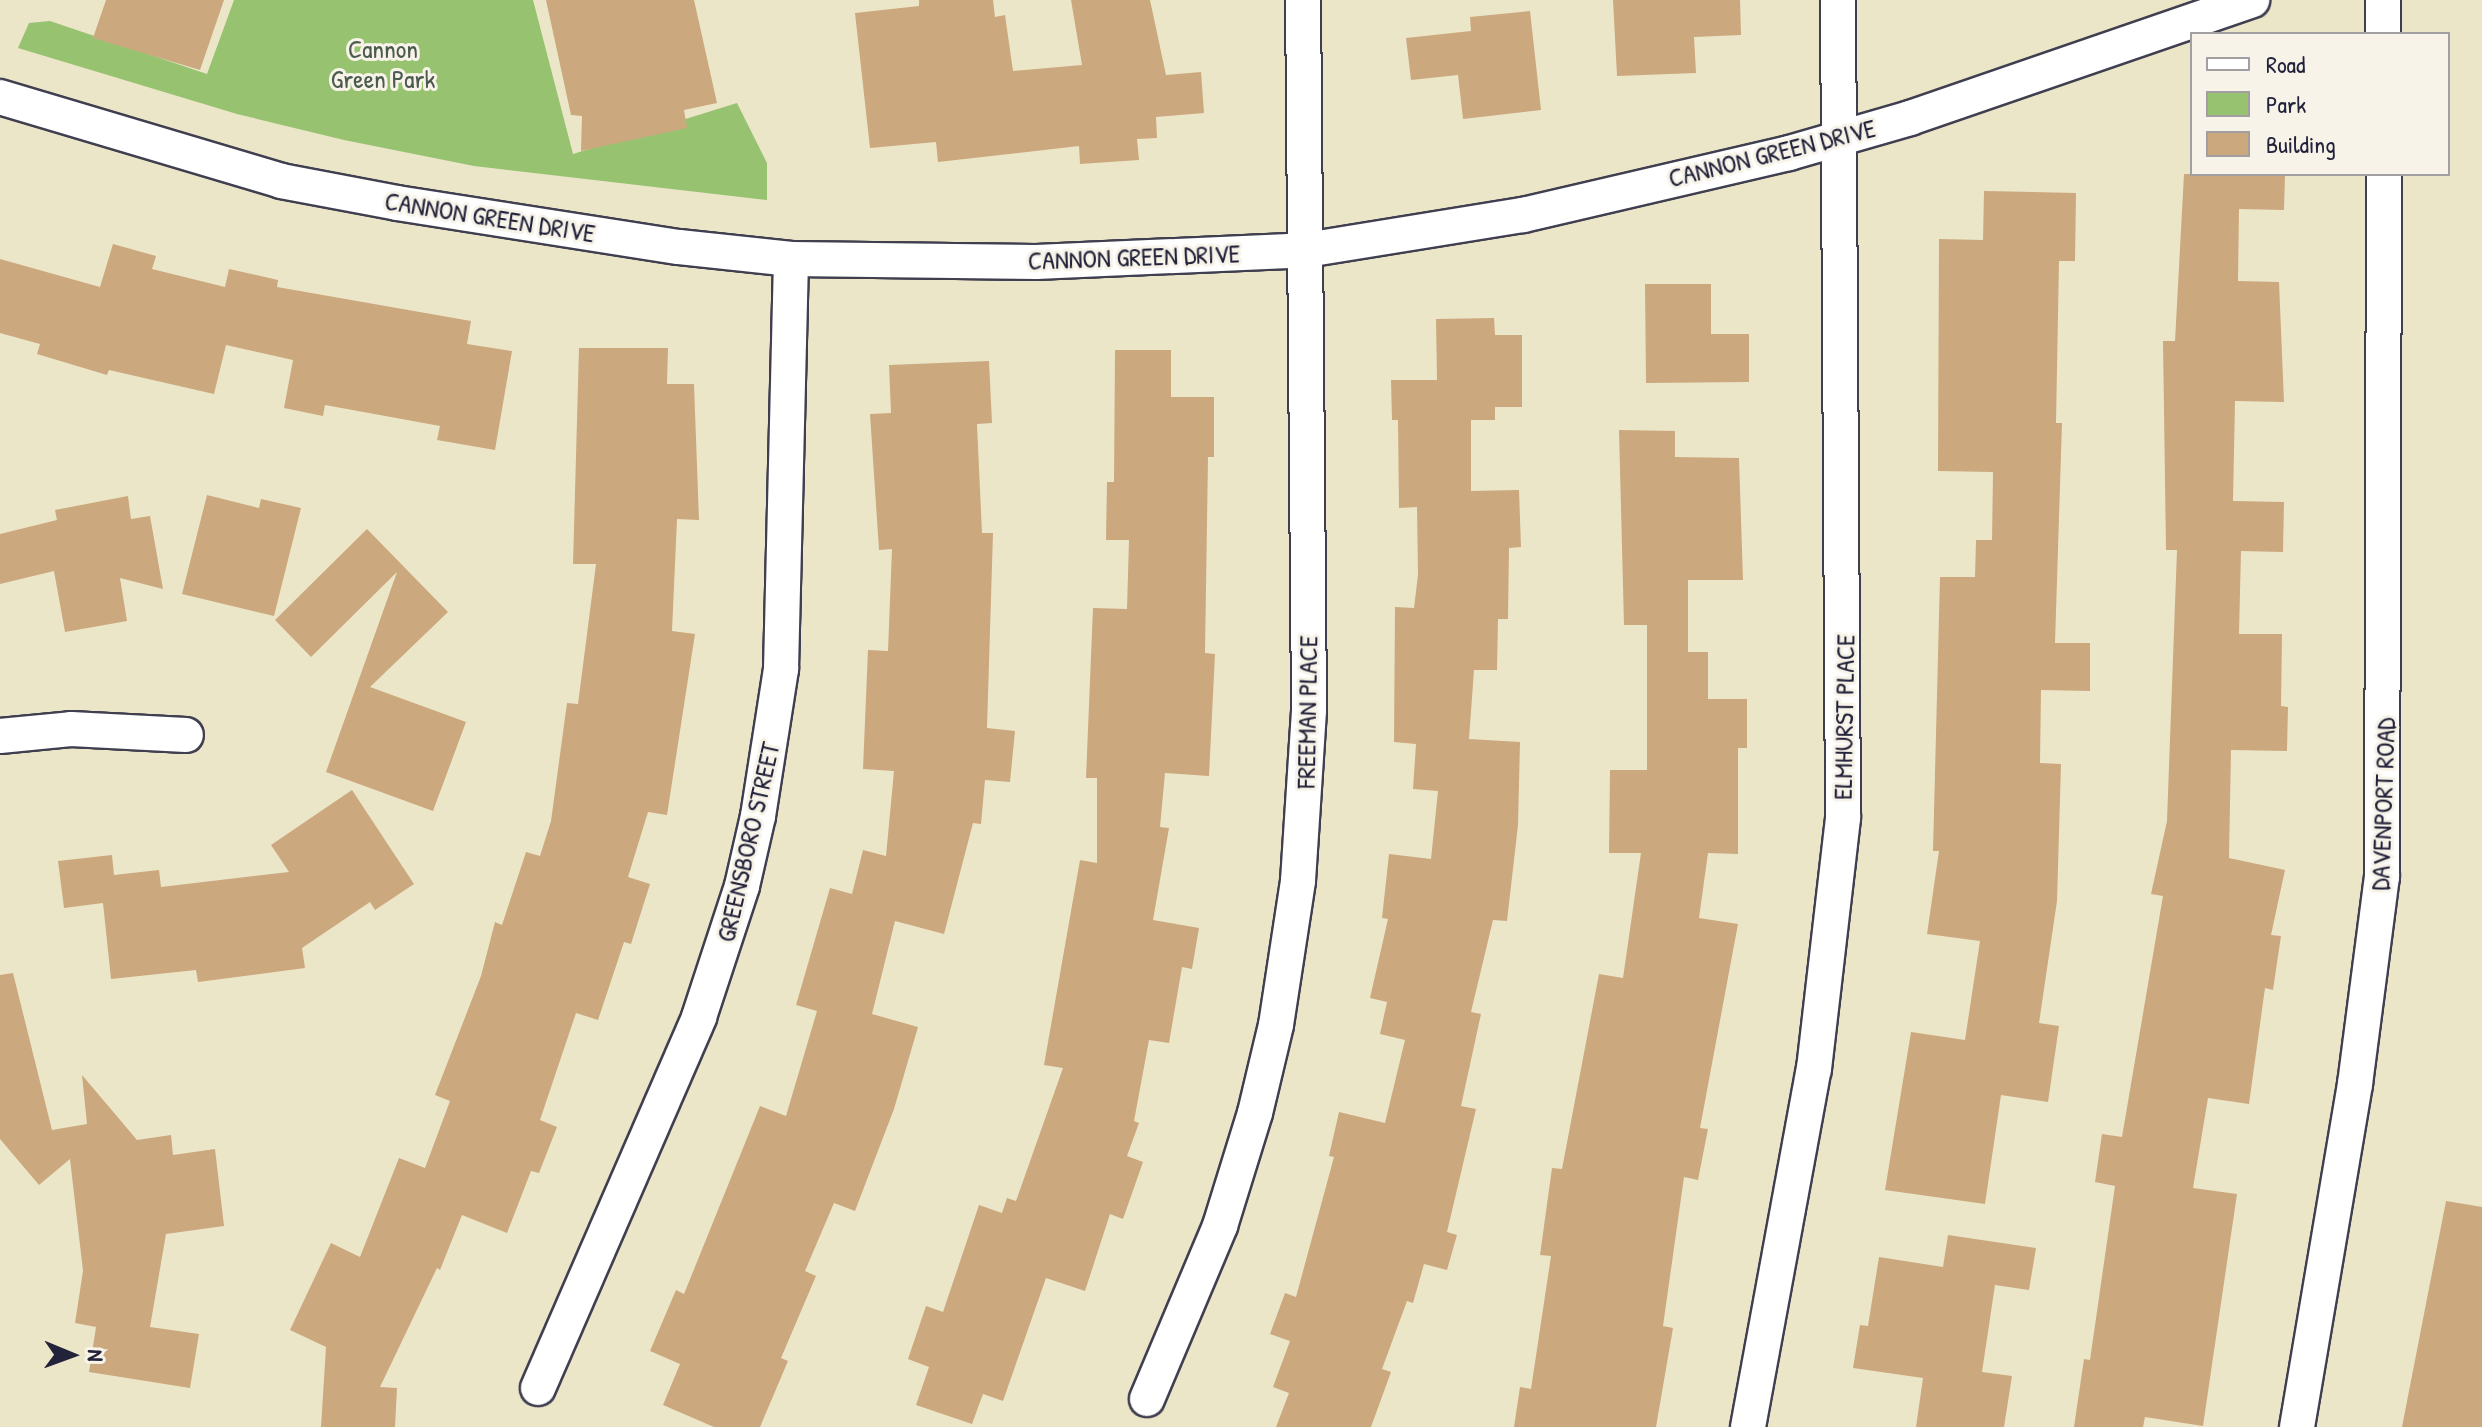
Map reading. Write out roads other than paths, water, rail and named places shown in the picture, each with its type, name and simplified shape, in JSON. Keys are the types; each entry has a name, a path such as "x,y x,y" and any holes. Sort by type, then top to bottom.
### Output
{"street":[{"name":"FREEMAN PLACE","path":"1147,1399 1233,1187 1266,1069 1291,941 1308,742 1303,0"},
{"name":"ELMHURST PLACE","path":"1748,1427 1816,1058 1843,818 1842,137 1838,0"},
{"name":"CANNON GREEN DRIVE","path":"0,97 281,181 679,247 791,259 1036,262 1306,250 1523,215 1842,137 2252,0"},
{"path":"2383,0 2383,32"},
{"name":"DAVENPORT ROAD","path":"2297,1427 2355,1084 2382,877 2384,176"},
{"name":"GREENSBORO STREET","path":"538,1388 699,1017 731,925 758,816 775,722 782,639 785,319 791,259"},
{"path":"0,736 71,729 186,735"}],"park label":[{"name":"Cannon Green Park","path":"383,64"}]}
